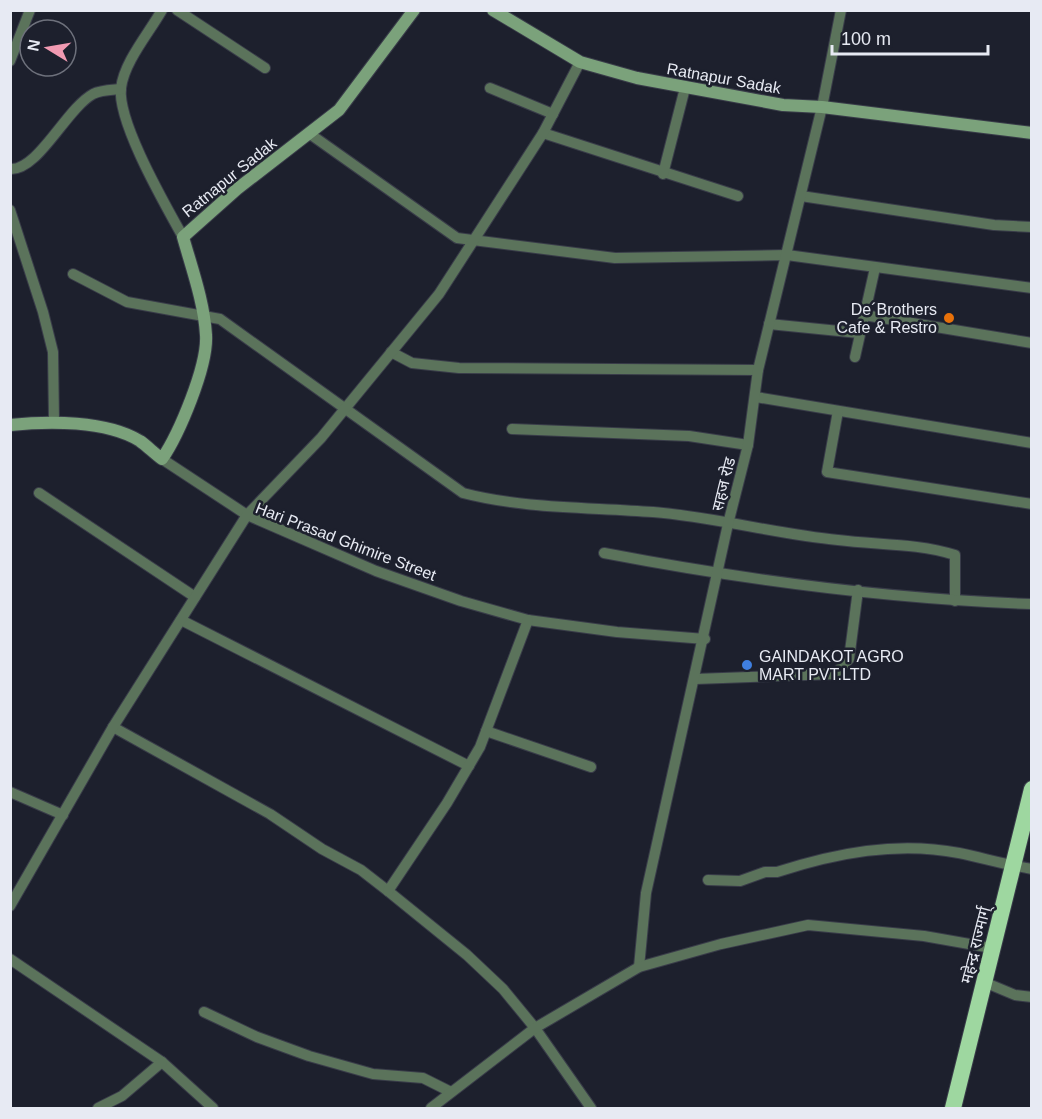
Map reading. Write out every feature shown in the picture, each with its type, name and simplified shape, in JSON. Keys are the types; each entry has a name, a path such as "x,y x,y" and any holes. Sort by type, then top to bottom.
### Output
{"highway":[{"name":"महेन्द्र राज्मार्ग्","path":"953,1108 1032,789"}],"main road":[{"name":"Ratnapur Sadak","path":"162,459 175,439 203,358 206,338 203,314 183,237 237,189 339,110 414,10"},
{"name":"Ratnapur Sadak","path":"493,10 580,62 637,78 783,105 822,107 1032,133"},
{"path":"10,425 54,421 112,431 138,440 162,459"}],"street":[{"path":"10,61 30,10"},
{"path":"162,10 130,65 121,89 127,120 143,162 183,237"},
{"path":"177,10 265,68"},
{"name":"सहज रोड","path":"639,967 646,893 705,639 728,524 748,445 758,370 822,107 841,10"},
{"path":"162,459 247,515 321,438 439,294 543,133 580,62"},
{"path":"490,88 553,114"},
{"path":"663,174 685,88"},
{"path":"10,169 19,170 29,164 73,110 92,94 121,89"},
{"path":"543,133 663,174 738,196"},
{"path":"310,134 456,238 615,258 787,255 1032,288"},
{"path":"801,196 994,225 1032,227"},
{"path":"10,210 44,312 53,352 54,421"},
{"path":"855,357 875,268"},
{"path":"73,274 127,302 203,314 220,319 345,407 448,485 463,493 484,498 600,510 655,512 836,540 931,547 955,555 955,601"},
{"path":"864,315 1032,343"},
{"path":"769,324 859,333"},
{"path":"391,352 412,363 459,368 758,370"},
{"path":"756,397 1032,443"},
{"path":"838,411 827,472 1032,504"},
{"path":"512,429 689,436 748,445"},
{"path":"39,493 195,597"},
{"name":"Hari Prasad Ghimire Street","path":"10,906 113,727 247,515 376,571 471,605 528,620 627,633 705,639"},
{"path":"604,553 718,575 955,601 1032,604"},
{"path":"695,679 835,674 849,659 858,590"},
{"path":"180,620 469,765"},
{"path":"388,891 441,813 469,765 486,731 528,620"},
{"path":"113,727 270,814 322,849 362,870 481,967 536,1028 591,1108"},
{"path":"486,731 591,767"},
{"path":"10,792 63,815"},
{"path":"708,880 740,880 765,872 777,872 877,849 933,849 1032,869"},
{"path":"431,1108 536,1028 639,967 721,944 808,925 924,936 992,948"},
{"path":"10,959 162,1062 213,1108"},
{"path":"984,982 1015,995 1032,997"},
{"path":"204,1012 309,1056 373,1074 423,1078 451,1092"},
{"path":"98,1108 122,1096 162,1062"}],"place":[{"name":"De´Brothers Cafe & Restro","path":"949,318"},
{"name":"GAINDAKOT AGRO MART PVT.LTD","path":"747,665"}]}
